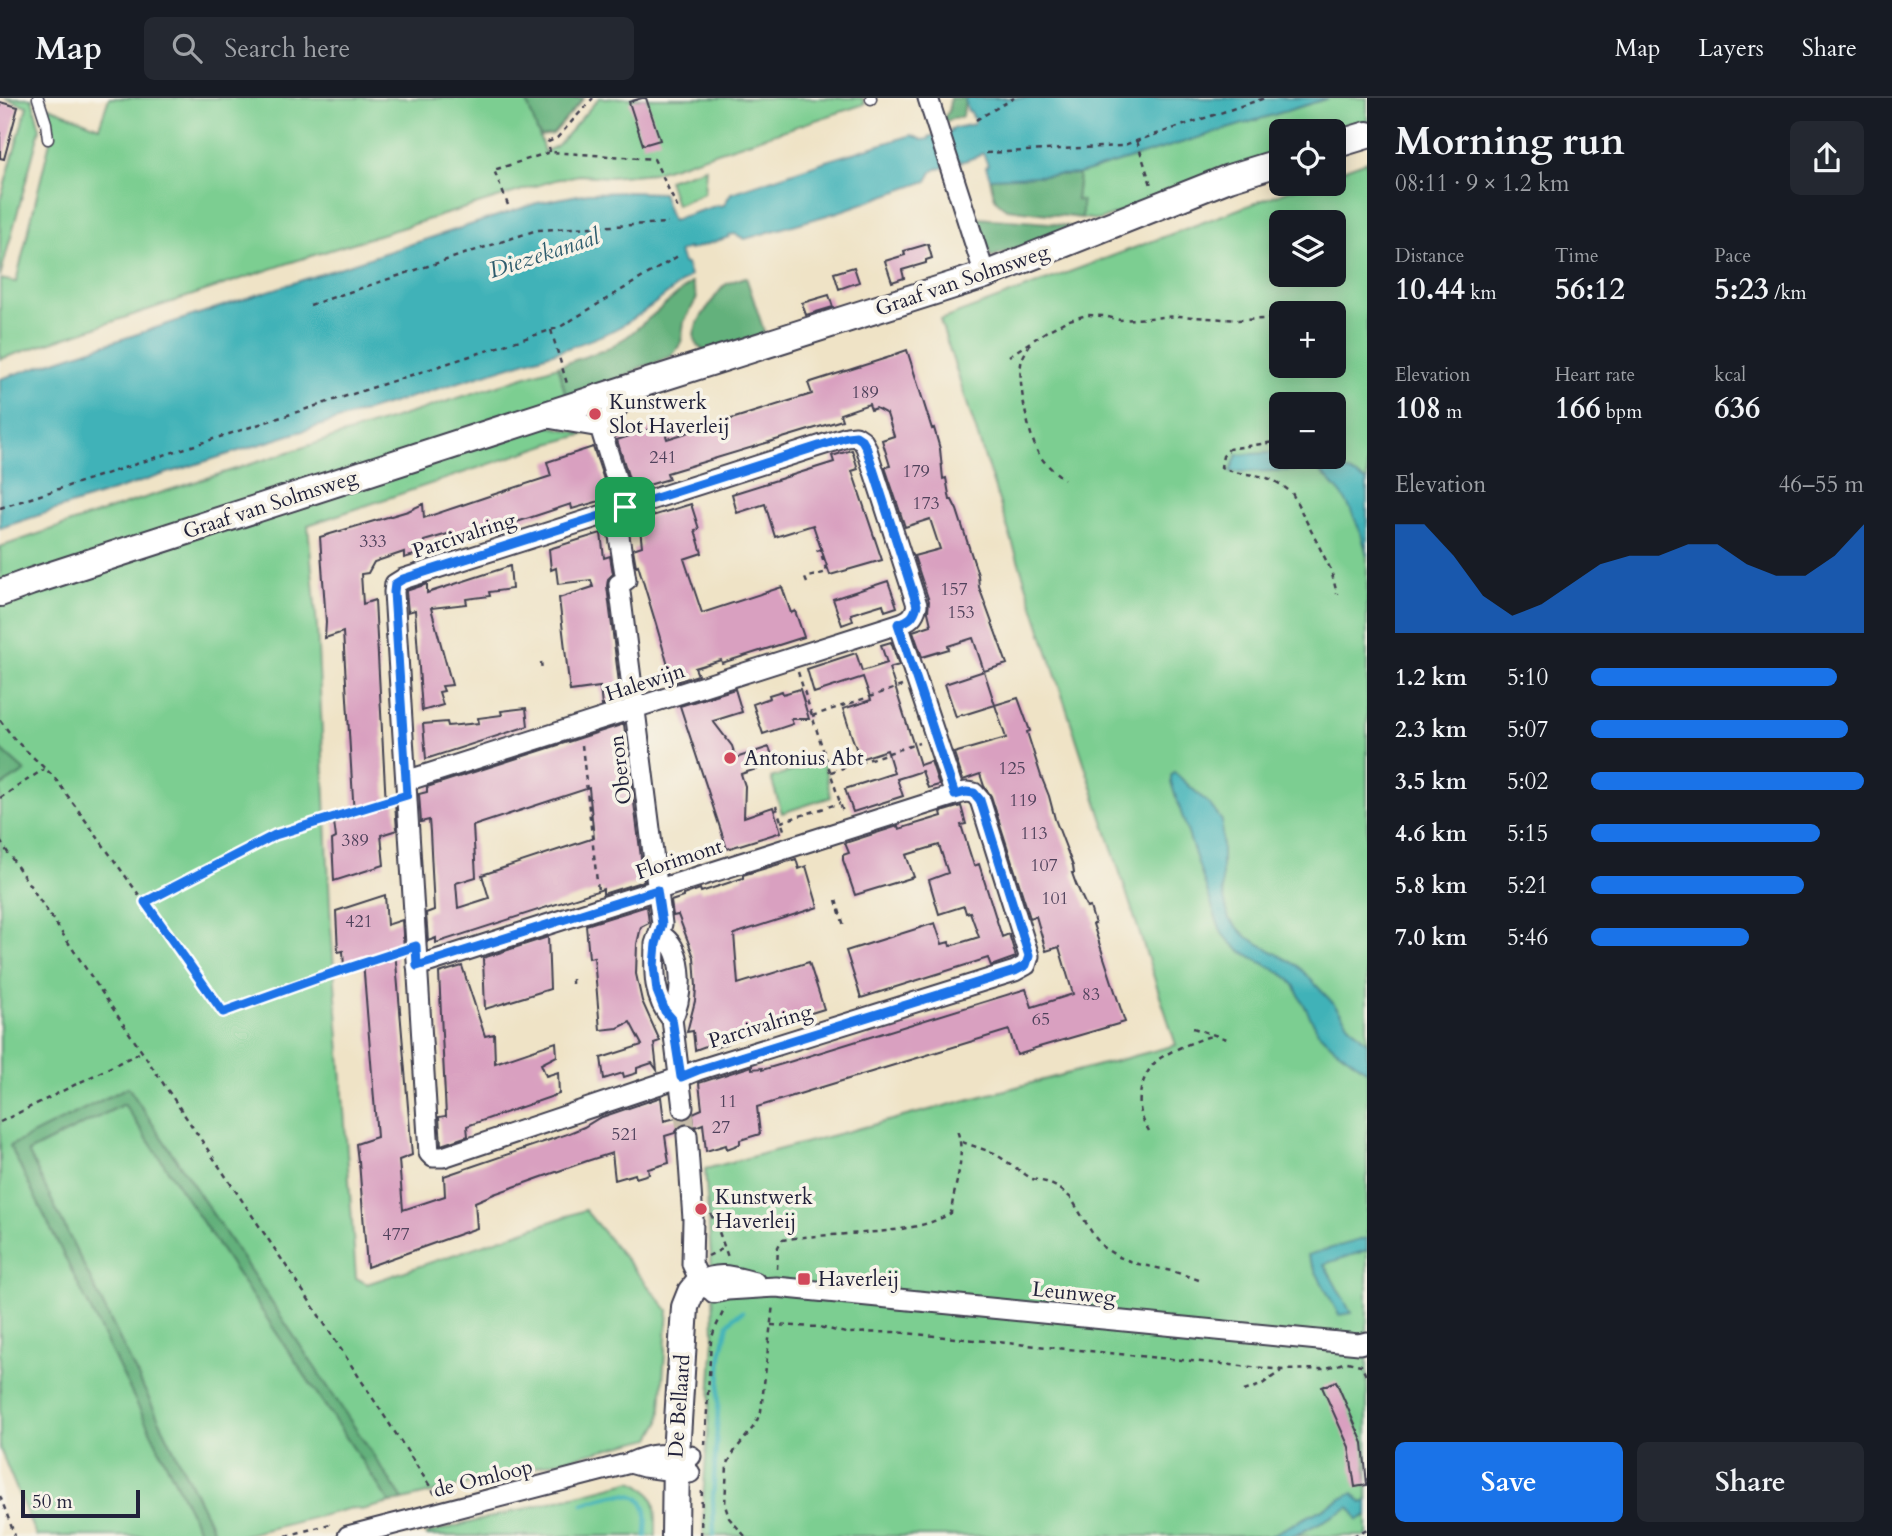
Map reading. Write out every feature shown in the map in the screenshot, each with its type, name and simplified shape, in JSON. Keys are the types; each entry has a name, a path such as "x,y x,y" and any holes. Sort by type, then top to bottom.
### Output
{"street":[{"path":"928,98 985,275"},
{"path":"1346,141 1367,135"},
{"name":"Graaf van Solmsweg","path":"0,593 541,416 985,275 1229,178 1269,166"},
{"path":"620,509 600,427 638,385"},
{"name":"Graaf van Solmsweg","path":"541,416 600,427"},
{"name":"Parcivalring","path":"898,624 910,620 917,605 866,447 856,436 620,509 403,579 395,584 429,1153 433,1157 443,1157 698,1070 1015,971 1026,965 1029,956 980,800 974,793 955,795"},
{"name":"Oberon","path":"620,509 626,580 619,584 631,710 652,892 662,924 656,944 654,966 657,991 665,1011 672,1019 683,1108"},
{"path":"898,624 955,795"},
{"name":"Halewijn","path":"406,788 580,726 898,624"},
{"name":"Florimont","path":"417,966 955,795"},
{"path":"687,1135 692,1264 713,1288"},
{"name":"Leunweg","path":"713,1288 727,1290 776,1287 1359,1344 1367,1342"},
{"name":"De Bellaard","path":"690,1536 685,1307 691,1292 713,1288"},
{"name":"de Omloop","path":"348,1536 630,1464 647,1455 690,1465"},
{"name":"De Bellaard","path":"675,1536 690,1465"}],"lane":[{"path":"38,98 48,139"}],"path":[{"path":"550,152 548,142 557,138 593,98"},
{"path":"976,120 1014,98"},
{"path":"986,153 1121,146 1265,98"},
{"path":"1137,141 1151,185"},
{"path":"508,205 494,170 550,152 654,159 677,209"},
{"path":"310,305 537,230 668,223"},
{"path":"0,508 560,327 678,256"},
{"path":"1009,356 1066,321 1087,315 1120,320 1179,316 1238,320 1269,318"},
{"path":"551,330 569,388"},
{"path":"1031,341 1021,361 1020,382 1029,426 1039,454 1050,468 1064,479"},
{"path":"1269,443 1229,449 1223,456 1221,467 1230,472 1267,478 1281,484 1292,494 1331,570 1337,594"},
{"path":"807,583 806,578 827,572 820,550 814,552"},
{"path":"794,658 849,829"},
{"path":"541,662 542,670"},
{"path":"812,716 918,681"},
{"path":"0,720 15,740 55,778 223,1012 416,946"},
{"path":"580,726 600,908"},
{"path":"831,772 936,737"},
{"path":"0,798 44,769"},
{"path":"145,902 265,840 339,815 406,788"},
{"path":"781,822 841,803"},
{"path":"776,806 789,848"},
{"path":"0,841 305,1294 437,1497"},
{"path":"836,900 844,926"},
{"path":"572,979 572,986"},
{"path":"1193,1028 1227,1039"},
{"path":"1149,1131 1141,1115 1140,1099 1144,1079 1151,1066 1160,1057 1213,1034"},
{"path":"0,1122 141,1052"},
{"path":"745,1536 729,1518 725,1505 727,1465 755,1425 761,1411 776,1287 778,1247 782,1240 888,1231 930,1223 951,1213 961,1166 962,1142 957,1130"},
{"path":"962,1142 994,1153 1032,1179 1059,1188 1071,1198 1104,1248 1119,1257 1202,1281"},
{"path":"724,1248 729,1259"},
{"path":"701,1536 690,1465 714,1331 713,1288"},
{"path":"771,1325 820,1327 846,1333 894,1332 1283,1370 1323,1369 1347,1362 1361,1365 1367,1378"},
{"path":"1244,1391 1261,1385 1283,1370"},
{"path":"0,1496 15,1536"},
{"path":"1353,1536 1367,1529"}],"green space":[{"path":"5,98 32,98 40,129 0,277 0,201 27,106"},
{"path":"109,98 536,98 528,101 544,152 557,146 599,98 862,98 865,104 653,173 610,177 579,175 555,180 295,261 0,359 0,279 16,282 52,133 42,104 99,127"},
{"path":"536,98 584,98 553,134 541,136 527,102"},
{"path":"950,98 967,98 963,116 943,122 941,121 949,111"},
{"path":"1329,98 1367,98 1367,128 1346,134 1346,119 1269,119 1269,160 1099,220 1082,218 1082,201 1076,200 1079,174"},
{"path":"1367,161 1367,1536 704,1536 703,1500 714,1339 705,1169 1176,1045 940,320 1274,196 1346,196 1346,169"},
{"path":"706,168 704,193 676,205 668,180"},
{"path":"1079,174 1076,200 1082,201 1082,218 1007,209 996,200 990,178"},
{"path":"977,218 1050,223 1077,228 991,257"},
{"path":"746,277 764,337 709,353 696,343 694,337 698,323 725,285"},
{"path":"692,282 697,298 684,322 681,343 672,356 641,367 609,386 568,403 558,366 607,349 628,336"},
{"path":"558,366 568,403 0,587 0,547"},
{"path":"539,424 586,434 308,525 317,627 331,927 356,1278 367,1284 585,1210 668,1310 660,1422 651,1438 403,1500 128,1087 11,1146 202,1536 36,1536 0,1449 0,787 25,771 0,749 0,600"},
{"path":"0,749 25,771 0,787"},
{"path":"823,761 831,797 782,813 771,778"},
{"path":"128,1087 403,1500 390,1503 124,1104 28,1152 216,1536 202,1536 10,1146"},
{"path":"124,1104 390,1503 361,1510 352,1508 240,1536 216,1536 28,1152"},
{"path":"632,1481 647,1491 654,1503 656,1536 426,1534"}],"water":[{"name":"Diezekanaal","path":"1329,98 1079,174 990,178 983,153 961,162 957,161 957,164 938,168 927,181 838,212 745,239 735,234 689,250 688,248 679,252 690,276 640,314 601,336 0,528 0,379 537,203 588,193 662,193 672,221 724,205 731,193 826,161 912,135 922,140 929,139 952,131 951,129 974,124 965,100"},
{"path":"1269,453 1269,469 1343,469 1367,481 1367,556 1346,501 1319,470 1230,472 1237,455"},
{"path":"1174,772 1210,805 1222,821 1222,890 1229,919 1247,937 1298,966 1333,1003 1367,1043 1367,1071 1318,1032 1294,985 1286,976 1239,950 1223,935 1171,782"},
{"path":"1367,1238 1367,1250 1324,1264 1351,1313 1339,1315 1307,1255"},
{"path":"1353,1493 1362,1503 1367,1501 1367,1515 1358,1520 1350,1507 1294,1536 1270,1536"}],"building":[{"path":"646,98 660,140 643,145 629,102"},
{"path":"0,102 18,107 4,159 0,158"},
{"path":"928,244 932,258 926,260 926,263 902,270 904,278 892,282 885,261 905,255 904,251"},
{"path":"854,267 859,282 839,289 834,273"},
{"path":"829,295 833,307 806,315 802,303"},
{"path":"907,350 940,449 943,479 946,478 950,500 957,510 978,575 979,587 1007,664 984,671 973,638 922,657 913,631 931,625 929,601 914,556 940,549 930,519 905,527 885,467 890,466 882,440 894,436 887,414 876,408 871,410 869,404 840,414 842,420 667,473 669,479 638,488 637,483 631,485 617,440 663,425 667,439 812,394 808,383"},
{"path":"593,447 608,492 601,494 603,500 572,509 571,504 454,543 451,533 424,541 425,552 404,558 404,552 374,562 368,573 361,574 363,604 375,600 386,805 395,803 397,830 381,835 384,865 334,881 334,822 354,816 343,632 325,638 320,537 423,504 424,518 551,476 547,462"},
{"path":"852,450 858,469 852,471 882,560 830,575 813,525 775,537 765,504 737,513 732,494 834,462 832,456"},
{"path":"691,504 699,529 695,530 702,553 684,559 702,613 782,587 791,613 795,611 804,637 722,663 721,660 695,668 698,675 673,683 633,549 642,546 639,520"},
{"path":"601,533 604,558 610,556 613,574 608,579 607,586 621,699 602,706 600,687 570,691 559,598 593,587 591,580 558,584 556,568 551,570 549,549"},
{"path":"510,566 512,589 489,592 490,596 466,599 467,604 431,608 452,685 442,686 444,691 439,692 443,705 422,711 415,610 408,612 406,591 427,584 427,593"},
{"path":"888,581 897,607 885,611 883,604 851,614 853,621 842,625 833,599"},
{"path":"891,642 899,665 889,668 920,765 931,761 939,785 928,788 922,771 897,779 903,796 853,812 845,789 894,773 887,750 860,759 843,709 871,700 863,677 814,693 807,669 856,653 862,671 875,667 887,663 881,645"},
{"path":"984,671 995,705 956,717 945,684"},
{"name":"Antonius Abt","path":"735,689 742,712 713,721 732,746 736,758 769,747 775,763 741,774 745,786 744,817 773,807 781,832 727,849 680,706"},
{"path":"800,689 809,719 791,719 793,724 763,734 753,704 770,698 769,695"},
{"path":"1018,698 1055,819 1073,866 1072,873 1087,908 1090,907 1125,1022 1017,1055 1009,1030 757,1107 760,1134 740,1140 740,1144 727,1149 726,1145 706,1151 703,1124 694,1125 693,1115 702,1109 699,1083 752,1066 752,1069 762,1070 1026,989 1032,1007 1073,994 1059,947 1046,951 1036,916 1030,918 991,796 980,774 963,780 954,753 1006,738 995,705"},
{"path":"526,708 528,726 426,759 423,724 447,722 448,726 479,723 478,718 502,715 501,711"},
{"path":"624,724 644,881 603,894 603,889 436,943 436,938 428,941 426,913 434,910 430,832 429,820 421,822 419,794 427,792 427,787","holes":["589,788 594,838 482,875 489,898 458,908 456,883 476,877 473,826"]},
{"path":"961,806 966,824 961,825 974,866 979,864 1002,937 1009,934 1016,957 991,966 988,958 861,998 846,951 935,923 942,944 949,942 950,946 979,937 970,912 966,913 964,906 939,914 929,880 948,873 939,845 906,855 914,877 855,895 843,860 843,855 849,853 845,843 898,826 899,829 942,816 941,812"},
{"path":"796,859 799,869 806,866 818,907 734,934 738,984 809,962 824,1009 727,1039 728,1043 715,1048 714,1043 695,1050 693,1031 687,1032 695,1001 694,957 678,915 673,916 671,901 700,889 701,892 743,878 743,875"},
{"path":"385,895 387,925 402,920 404,948 395,950 412,1155 399,1160 403,1210 445,1196 444,1176 567,1134 599,1118 661,1097 664,1121 676,1118 684,1120 675,1133 665,1136 669,1163 648,1169 649,1174 636,1178 635,1174 615,1180 612,1153 587,1161 475,1202 477,1228 367,1267 356,1144 377,1137 363,961 344,967 343,951 338,952 336,911"},
{"path":"647,906 649,923 641,927 637,944 636,974 642,1001 660,1041 654,1043 657,1070 652,1063 637,1068 637,1073 624,1077 623,1073 604,1079 601,1058 642,1045 630,1022 618,1028 600,1030 594,957 589,958 586,925"},
{"path":"548,937 550,989 485,1009 483,958"},
{"path":"462,966 485,1036 494,1034 495,1063 556,1042 557,1056 541,1064 546,1076 558,1072 559,1094 467,1126 468,1136 441,1145 439,1117 446,1116 439,973"},
{"path":"1336,1381 1363,1443 1367,1485 1355,1487 1349,1447 1322,1387"}],"waterway":[{"path":"714,1536 713,1498 721,1355 728,1324 742,1312"},
{"path":"583,1504 608,1496 634,1496 645,1508 646,1536"}],"tunnel":[{"path":"683,1108 687,1135"}],"place":[{"name":"Kunstwerk Slot Haverleij","path":"595,414"},
{"name":"Antonius Abt","path":"730,758"},
{"name":"Kunstwerk Haverleij","path":"701,1209"},
{"name":"Haverleij","path":"804,1279"}],"route":[{"path":"856,436 862,440 917,605 910,620 898,624 955,795 974,793 980,800 1029,956 1026,965 1015,971 681,1077 672,1019 665,1011 657,991 654,966 656,944 662,924 657,890 417,966 416,946 223,1012 145,902 275,835 407,795 395,584 403,579 625,507 847,437 856,436"}]}
